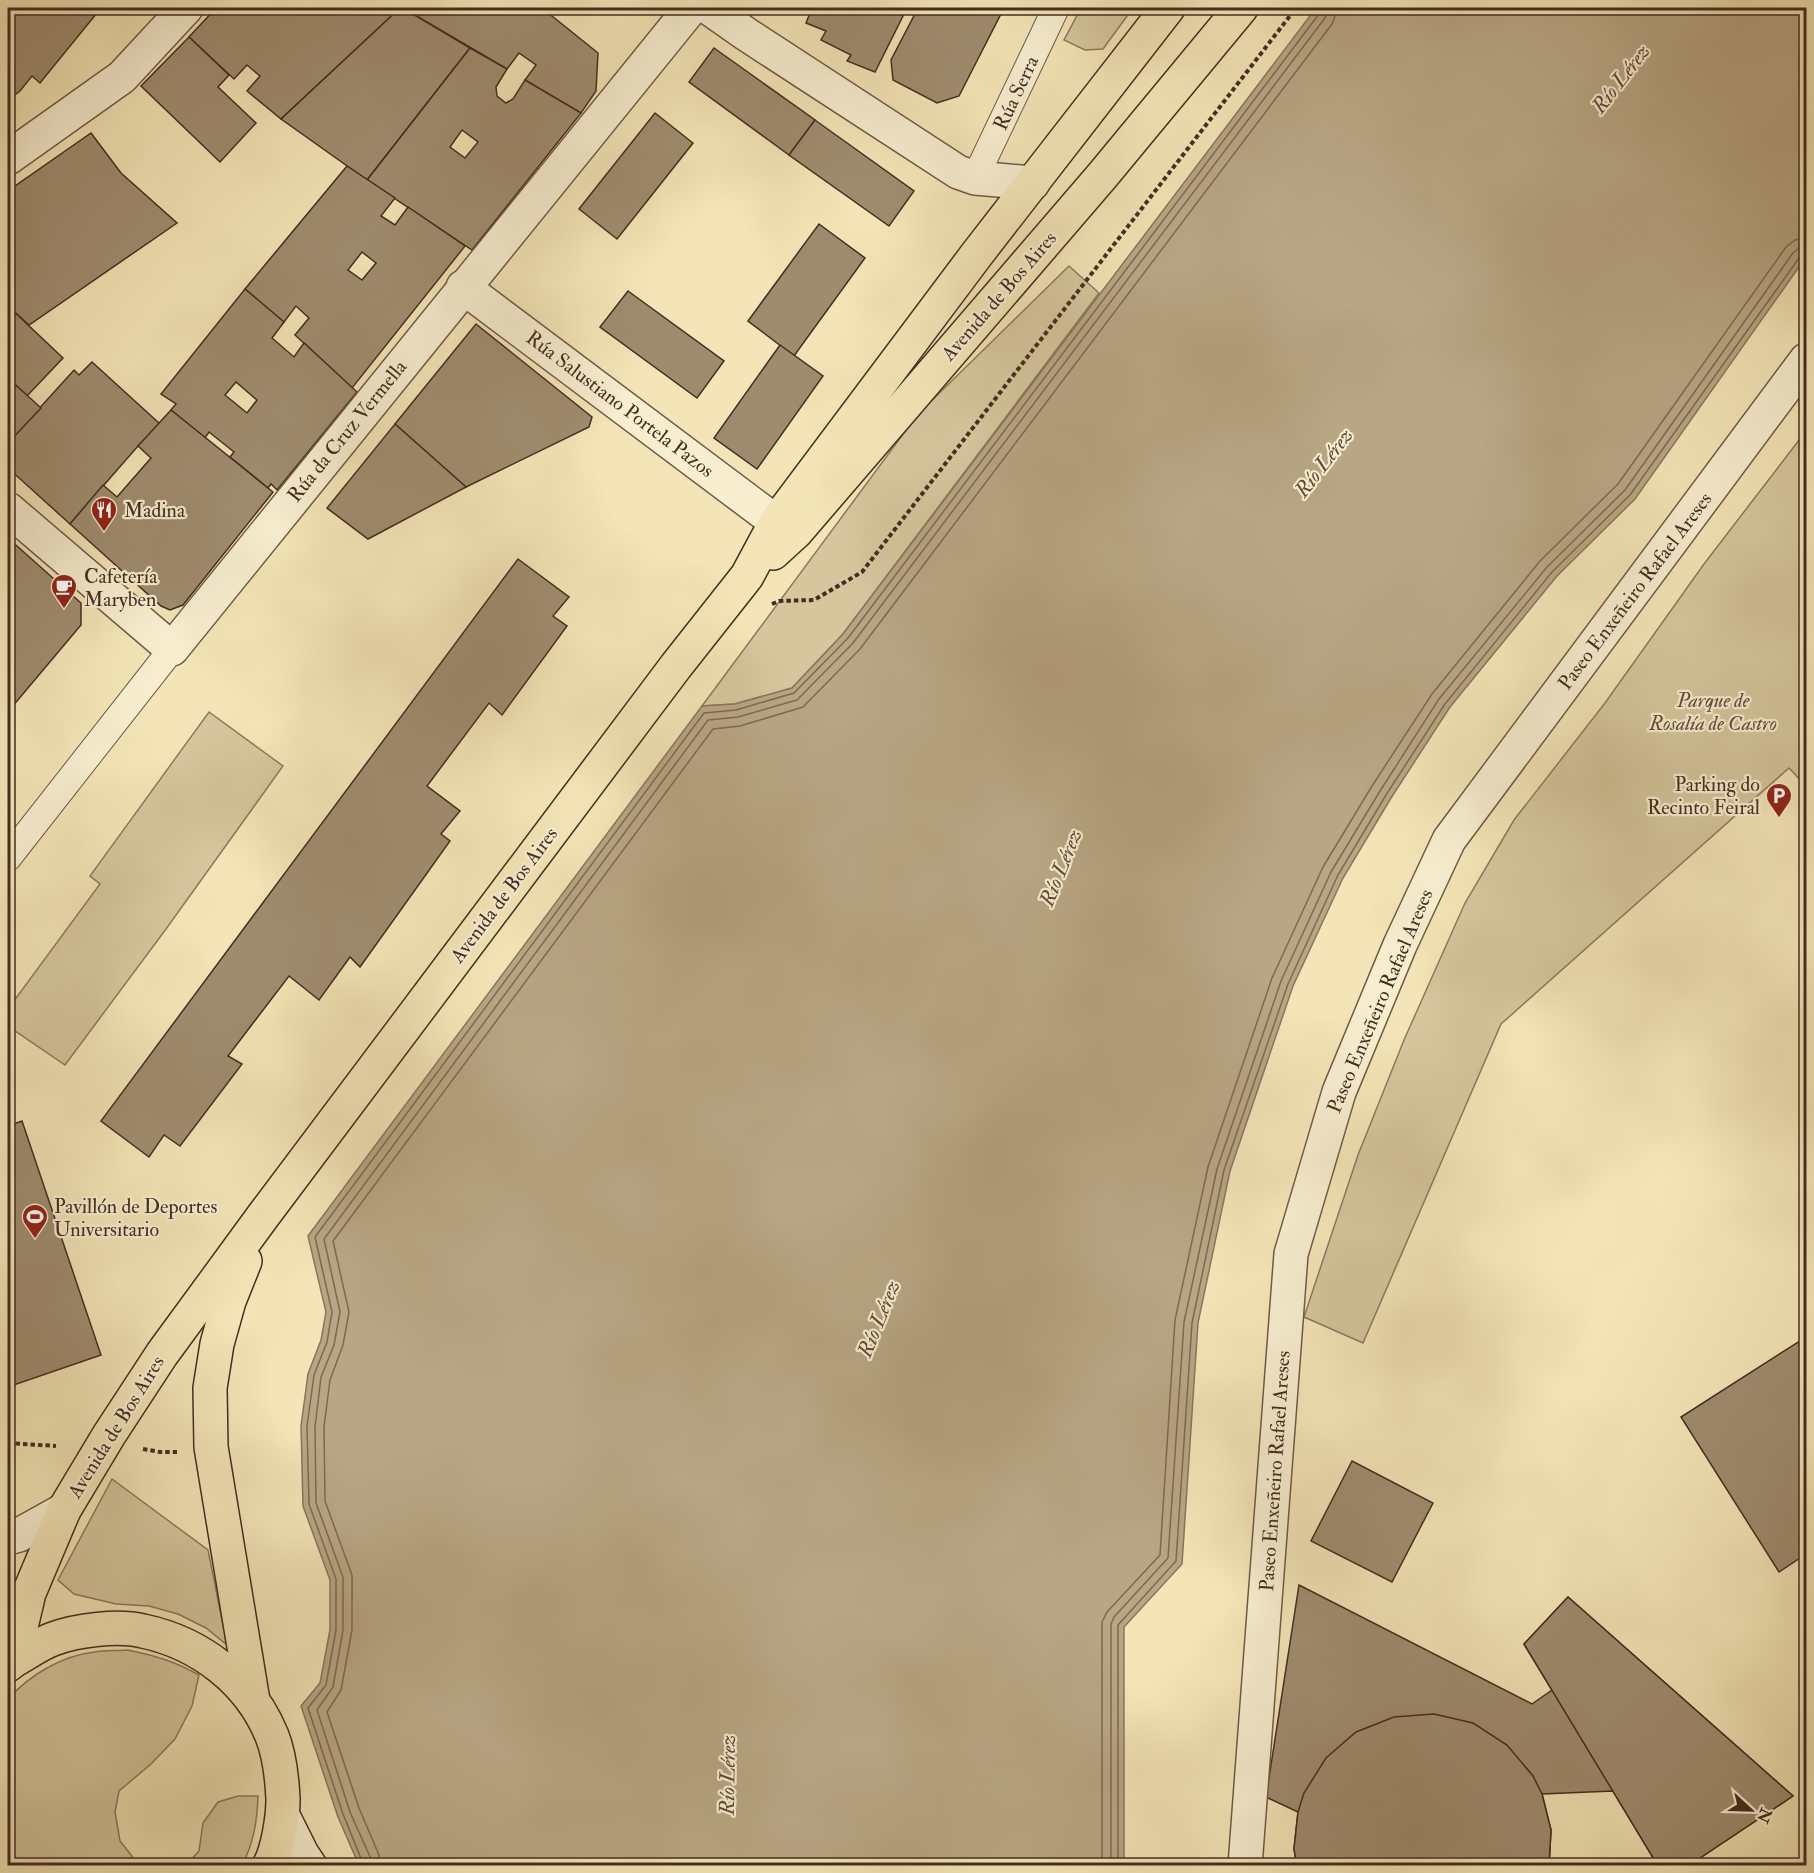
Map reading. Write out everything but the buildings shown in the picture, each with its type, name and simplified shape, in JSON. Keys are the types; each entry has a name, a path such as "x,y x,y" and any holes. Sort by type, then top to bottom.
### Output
{"main road":[{"name":"Avenida de Bos Aires","path":"747,576 776,522 977,254 1168,8"},
{"name":"Avenida de Bos Aires","path":"10,1663 29,1593 64,1510 162,1354 264,1216 676,666 747,576 796,532 1102,176 1241,8"},
{"name":"Avenida de Bos Aires","path":"253,1701 211,1448 210,1388 217,1344 228,1301 264,1216"},
{"path":"10,1663 53,1639 97,1629 142,1630 184,1643 223,1668 253,1701 272,1737 282,1776 283,1816 269,1866"}],"street":[{"path":"8,158 122,77 186,8"},
{"name":"Rúa da Cruz Vermella","path":"8,858 172,649 691,8"},
{"path":"710,8 746,34 958,172 975,178 1033,183"},
{"name":"Rúa Serra","path":"975,178 1056,8"},
{"name":"Rúa Salustiano Portela Pazos","path":"463,287 776,522"},
{"name":"Paseo Enxeñeiro Rafael Areses","path":"1245,1866 1291,1254 1339,1092 1400,945 1449,840 1806,360"},
{"path":"8,509 172,649"},
{"path":"8,1538 19,1535 64,1510"},
{"path":"283,1816 310,1866"}],"path":[{"path":"770,605 779,601 814,600 862,572 1296,8"},
{"path":"8,1443 56,1446"},
{"path":"136,1448 160,1452 182,1452"}],"green space":[{"path":"1081,8 1133,8 1103,49 1085,50 1064,40"},
{"path":"1069,266 1099,293 843,634 792,688 735,704 702,706 918,414"},
{"name":"Parque de Rosalía de Castro","path":"1806,431 1806,786 1789,768 1501,1024 1363,1343 1304,1317 1358,1155 1404,1040 1465,903 1514,820 1605,703 1704,564"},
{"path":"209,712 283,766 65,1065 8,1026 8,1009 100,884 90,876"},
{"path":"112,1479 208,1550 227,1645 206,1628 178,1614 149,1606 116,1604 74,1594 58,1580"},
{"path":"128,1650 165,1660 199,1675 192,1706 175,1739 151,1764 119,1791 115,1812 120,1841 139,1865 8,1865 8,1699 26,1682 58,1662 82,1654"},
{"path":"238,1796 258,1796 254,1832 242,1865 186,1865 199,1851 203,1823 218,1802"}],"water":[{"name":"Río Lérez","path":"1316,8 1806,8 1806,257 1635,499 1557,576 1450,707 1343,878 1293,986 1230,1171 1198,1323 1182,1564 1124,1627 1124,1865 359,1865 338,1817 301,1706 320,1683 330,1630 330,1580 303,1506 301,1426 308,1374 321,1340 326,1312 308,1236 702,706 735,704 792,688 843,634"}],"place":[{"name":"Madina","path":"104,533"},
{"name":"Cafetería Maryben","path":"64,610"},
{"name":"Parking do Recinto Feiral","path":"1779,819"},
{"name":"Pavillón de Deportes Universitario","path":"35,1240"}]}
